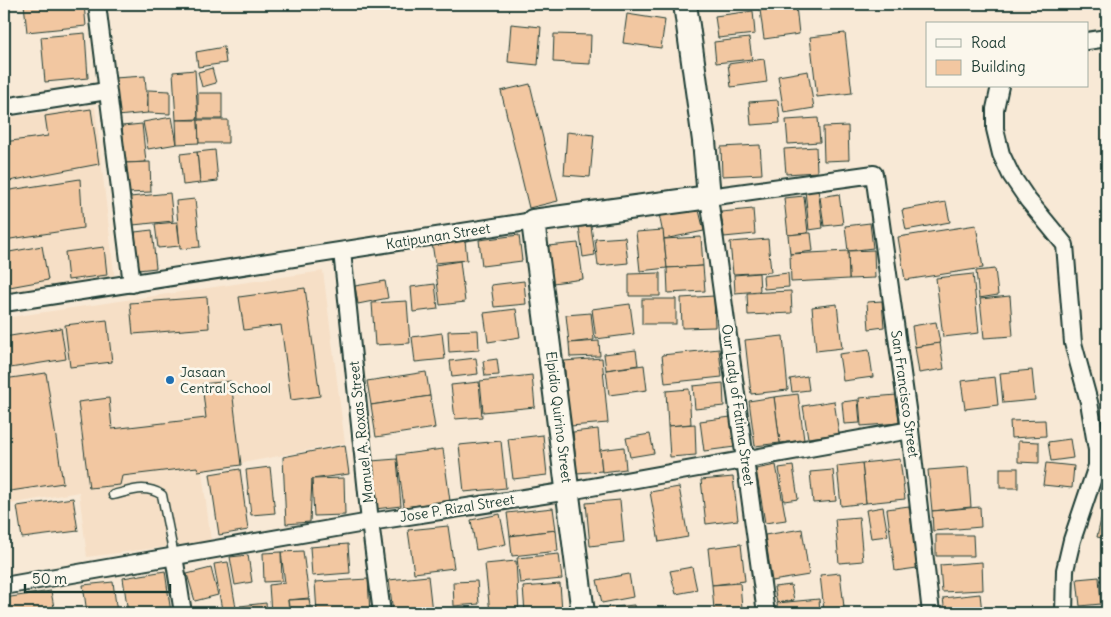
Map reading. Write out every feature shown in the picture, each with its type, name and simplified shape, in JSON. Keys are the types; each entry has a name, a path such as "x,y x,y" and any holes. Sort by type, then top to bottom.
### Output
{"street":[{"path":"97,4 132,284"},
{"path":"686,4 704,141 709,197"},
{"path":"1088,41 1107,38"},
{"path":"1000,88 995,109 995,129 1002,154 1011,175 1028,200 1065,245 1072,336 1089,402 1097,450 1097,466 1072,540 1065,570 1064,613"},
{"path":"4,107 108,91"},
{"name":"Katipunan Street","path":"4,303 533,221 874,174"},
{"name":"San Francisco Street","path":"874,174 910,430 931,613"},
{"name":"Our Lady of Fatima Street","path":"709,197 766,613"},
{"name":"Elpidio Quirino Street","path":"533,221 569,491 583,613"},
{"name":"Manuel A. Roxas Street","path":"342,251 370,522 382,613"},
{"name":"Jose P. Rizal Street","path":"4,586 370,522 569,491 910,430"},
{"path":"174,556 183,613"}],"lane":[{"path":"113,495 145,488 154,490 162,495 174,556"}],"shaded area":[{"path":"95,107 115,281 4,295 4,118"},
{"name":"Jasaan Central School","path":"323,271 345,443 202,471 211,541 87,557 79,492 4,505 4,318"}],"building":[{"path":"24,4 84,4 86,26 27,32"},
{"path":"796,6 799,34 764,39 760,10"},
{"path":"753,11 755,34 718,38 715,16"},
{"path":"627,14 665,20 661,48 623,43"},
{"path":"511,24 541,27 538,65 508,62"},
{"path":"85,33 88,78 45,82 41,37"},
{"path":"845,33 852,93 817,97 810,37"},
{"path":"554,34 591,35 590,64 553,62"},
{"path":"749,38 752,59 716,63 714,42"},
{"path":"224,47 226,63 198,67 196,52"},
{"path":"764,59 767,82 731,87 728,64"},
{"path":"212,68 216,83 202,87 198,72"},
{"path":"195,70 198,119 176,120 173,72"},
{"path":"808,71 814,108 784,113 778,76"},
{"path":"145,76 148,113 117,116 114,78"},
{"path":"530,84 558,201 529,208 501,91"},
{"path":"148,90 170,91 170,114 148,113"},
{"path":"198,93 222,93 222,119 198,119"},
{"path":"778,100 780,123 751,125 749,102"},
{"path":"91,109 99,164 4,182 4,142 48,136 45,116"},
{"path":"172,117 177,144 148,149 143,122"},
{"path":"818,118 820,142 788,144 786,120"},
{"path":"176,120 198,120 199,143 177,144"},
{"path":"198,120 228,120 228,143 199,143"},
{"path":"142,124 146,162 125,163 122,126"},
{"path":"848,126 849,160 824,161 823,127"},
{"path":"567,132 594,135 590,177 564,175"},
{"path":"760,145 762,174 722,176 721,147"},
{"path":"816,147 817,172 786,174 784,149"},
{"path":"215,150 218,181 200,183 197,152"},
{"path":"197,152 200,183 183,185 180,154"},
{"path":"150,162 151,192 127,193 125,163"},
{"path":"80,179 83,228 4,240 4,191"},
{"path":"818,189 823,228 809,230 805,190"},
{"path":"170,193 173,221 133,225 130,197"},
{"path":"839,194 843,224 824,226 820,197"},
{"path":"804,196 808,233 788,235 784,198"},
{"path":"195,199 200,247 180,249 176,201"},
{"path":"946,202 950,222 906,230 902,210"},
{"path":"698,206 704,231 664,239 659,214"},
{"path":"753,209 755,234 724,237 721,212"},
{"path":"177,222 180,246 158,248 155,224"},
{"path":"870,223 873,248 848,251 845,226"},
{"path":"976,225 983,268 905,280 898,237"},
{"path":"591,226 595,255 583,257 579,227"},
{"path":"152,230 156,268 138,270 135,232"},
{"path":"663,230 667,268 640,271 636,232"},
{"path":"811,233 813,251 790,254 788,235"},
{"path":"519,235 522,261 482,266 479,240"},
{"path":"625,237 628,263 598,266 595,239"},
{"path":"701,237 703,266 667,268 664,239"},
{"path":"768,239 771,272 733,274 730,242"},
{"path":"465,240 467,260 435,263 432,243"},
{"path":"578,243 583,279 553,283 548,246"},
{"path":"42,246 48,280 4,288 4,253"},
{"path":"104,247 107,275 68,280 65,252"},
{"path":"874,250 875,278 849,279 848,251"},
{"path":"848,251 849,279 791,282 790,254"},
{"path":"460,261 465,302 440,305 435,265"},
{"path":"703,266 705,291 668,293 667,268"},
{"path":"995,269 998,295 979,298 976,271"},
{"path":"660,273 660,296 629,296 629,274"},
{"path":"759,273 760,291 735,293 734,275"},
{"path":"788,273 789,287 764,289 763,276"},
{"path":"973,274 979,333 943,337 936,278"},
{"path":"385,281 388,298 358,304 355,286"},
{"path":"524,281 526,304 494,307 491,285"},
{"path":"435,284 438,309 413,312 411,287"},
{"path":"305,288 320,396 291,400 281,325 244,330 239,297"},
{"path":"791,291 792,313 748,315 747,293"},
{"path":"714,296 715,327 682,328 681,298"},
{"path":"1010,296 1013,336 984,338 980,299"},
{"path":"207,297 209,328 133,334 130,303"},
{"path":"642,299 676,299 676,324 642,324"},
{"path":"407,301 410,343 375,345 372,303"},
{"path":"882,301 884,327 869,329 867,302"},
{"path":"630,304 634,334 596,339 592,309"},
{"path":"837,304 842,348 816,351 812,307"},
{"path":"516,309 520,337 488,342 484,313"},
{"path":"591,313 594,340 569,343 566,315"},
{"path":"107,320 112,362 70,367 65,325"},
{"path":"936,322 940,343 915,347 912,326"},
{"path":"61,328 66,359 4,369 4,337"},
{"path":"478,330 479,350 449,352 448,331"},
{"path":"442,333 445,359 415,362 412,337"},
{"path":"783,336 788,390 751,394 745,340"},
{"path":"599,341 600,356 570,357 569,343"},
{"path":"940,343 944,369 919,373 915,347"},
{"path":"719,349 722,377 665,383 662,355"},
{"path":"636,350 638,365 606,370 604,354"},
{"path":"869,350 873,377 843,381 839,354"},
{"path":"476,358 478,374 452,377 450,361"},
{"path":"602,358 608,423 570,426 564,361"},
{"path":"497,359 499,375 485,376 483,361"},
{"path":"644,365 647,390 609,395 606,370"},
{"path":"1032,370 1035,400 1003,403 1000,373"},
{"path":"426,372 430,396 371,405 367,381"},
{"path":"46,373 63,483 4,492 4,379"},
{"path":"532,375 535,407 483,412 480,381"},
{"path":"807,376 809,390 792,392 790,379"},
{"path":"995,377 998,405 965,409 961,381"},
{"path":"231,381 241,465 198,471 197,467 122,476 120,485 89,488 78,402 109,398 112,429 206,418 202,384"},
{"path":"479,382 482,417 455,419 451,385"},
{"path":"723,383 724,406 695,409 693,386"},
{"path":"689,389 691,424 668,426 666,391"},
{"path":"798,394 804,440 780,443 774,397"},
{"path":"897,395 899,423 861,426 859,398"},
{"path":"430,396 435,428 376,437 371,405"},
{"path":"774,397 780,443 755,446 749,401"},
{"path":"858,400 860,423 844,424 842,402"},
{"path":"834,401 839,434 808,438 803,406"},
{"path":"731,417 735,447 704,451 700,421"},
{"path":"1045,420 1046,436 1011,438 1010,421"},
{"path":"695,424 696,455 670,457 668,426"},
{"path":"598,429 602,471 577,473 573,432"},
{"path":"650,434 654,453 630,457 626,438"},
{"path":"543,435 547,475 513,479 508,439"},
{"path":"1070,439 1073,458 1051,461 1048,442"},
{"path":"501,441 506,488 464,492 459,445"},
{"path":"1018,441 1039,442 1039,463 1018,462"},
{"path":"345,445 349,474 312,479 310,522 286,524 283,457"},
{"path":"624,447 626,469 602,472 600,450"},
{"path":"443,449 450,501 404,507 397,455"},
{"path":"397,459 401,506 375,509 371,461"},
{"path":"900,459 905,499 866,503 862,463"},
{"path":"862,463 866,503 841,506 837,466"},
{"path":"1046,463 1074,466 1072,488 1043,485"},
{"path":"776,465 786,520 765,523 756,469"},
{"path":"793,466 798,499 784,501 779,468"},
{"path":"270,467 275,513 251,515 246,470"},
{"path":"968,467 971,507 932,511 928,470"},
{"path":"1000,468 1018,468 1018,488 1000,488"},
{"path":"240,469 248,530 219,535 210,474"},
{"path":"833,470 836,501 813,503 810,472"},
{"path":"733,477 738,520 706,524 701,480"},
{"path":"344,478 345,515 314,516 312,479"},
{"path":"679,487 688,537 659,542 650,492"},
{"path":"73,498 78,531 22,538 17,506"},
{"path":"620,500 624,542 590,546 586,503"},
{"path":"909,506 917,568 895,571 887,509"},
{"path":"883,507 888,536 871,538 866,510"},
{"path":"980,507 981,527 933,531 932,511"},
{"path":"553,508 556,530 510,536 507,513"},
{"path":"500,514 506,544 476,550 471,520"},
{"path":"1102,515 1107,516 1107,539 1097,537"},
{"path":"859,517 863,561 839,563 835,519"},
{"path":"448,526 454,568 414,573 408,530"},
{"path":"802,529 809,575 772,581 765,535"},
{"path":"556,530 558,551 512,556 510,536"},
{"path":"936,535 973,535 974,556 936,556"},
{"path":"348,544 350,573 312,576 310,547"},
{"path":"741,544 745,581 712,585 708,548"},
{"path":"303,551 309,598 288,600 289,613 271,613 269,585 285,583 281,552"},
{"path":"281,552 282,581 264,582 263,553"},
{"path":"559,554 562,579 520,583 517,558"},
{"path":"248,555 252,582 235,585 230,557"},
{"path":"516,561 519,613 490,613 485,564"},
{"path":"228,562 236,608 222,610 214,564"},
{"path":"982,562 983,590 942,592 940,565"},
{"path":"692,567 697,590 676,594 670,571"},
{"path":"211,568 218,595 195,601 187,574"},
{"path":"165,571 171,613 128,613 123,578"},
{"path":"840,573 844,607 824,610 820,575"},
{"path":"629,574 633,597 602,603 597,580"},
{"path":"428,576 432,612 393,613 389,580"},
{"path":"1099,577 1101,604 1080,606 1077,579"},
{"path":"368,579 370,613 317,613 315,582"},
{"path":"477,581 479,604 454,606 453,582"},
{"path":"113,582 117,613 87,613 83,585"},
{"path":"740,583 742,608 714,610 712,585"},
{"path":"560,584 562,610 525,613 523,587"},
{"path":"791,585 794,600 777,603 774,587"},
{"path":"51,591 55,613 7,613 4,598"},
{"path":"980,594 982,612 945,613 943,598"},
{"path":"309,599 311,613 290,613 288,600"},
{"path":"819,599 820,613 778,613 777,603"},
{"path":"266,603 267,613 241,613 240,606"},
{"path":"634,605 635,613 596,613 596,609"}],"place":[{"name":"Jasaan Central School","path":"170,380"}]}
